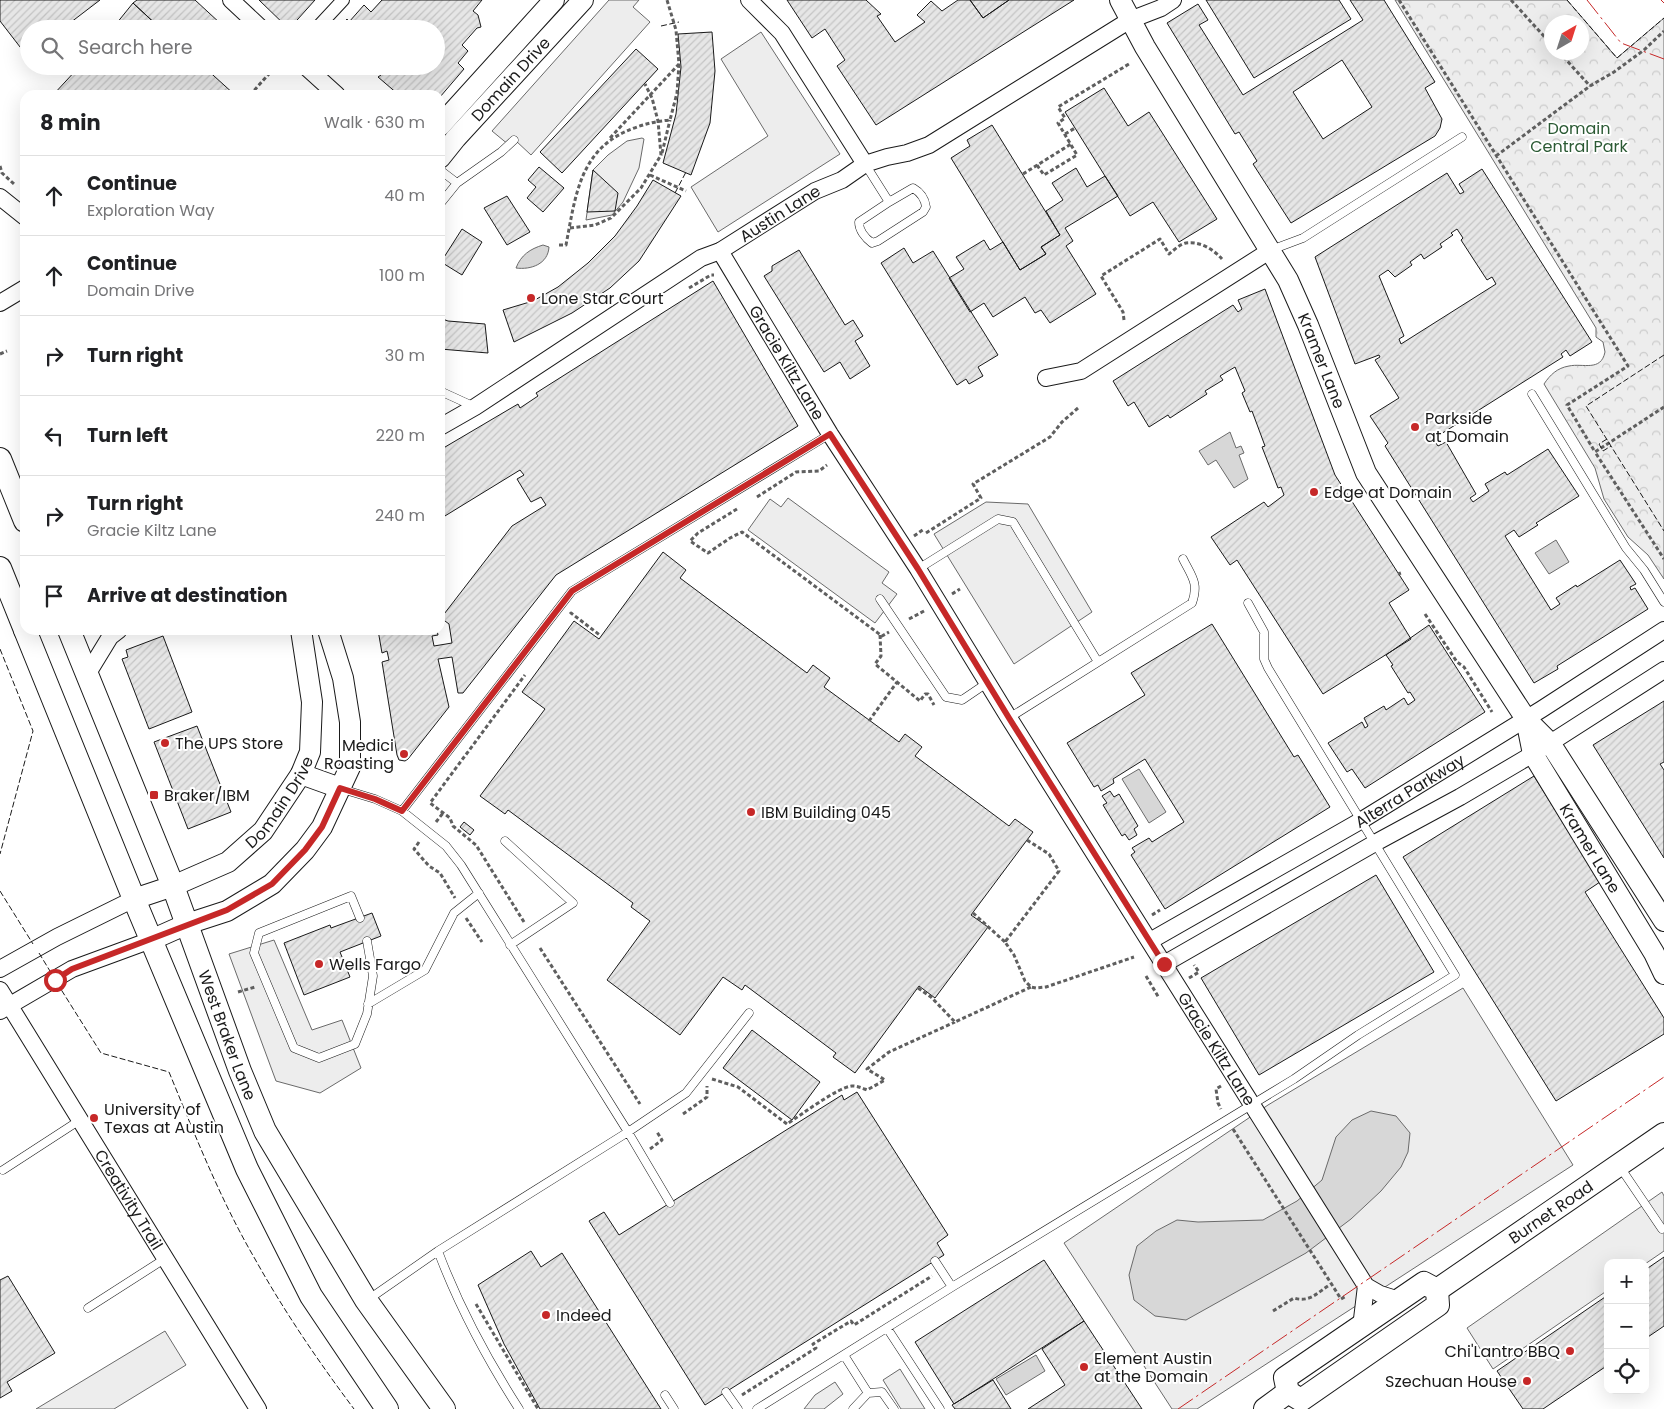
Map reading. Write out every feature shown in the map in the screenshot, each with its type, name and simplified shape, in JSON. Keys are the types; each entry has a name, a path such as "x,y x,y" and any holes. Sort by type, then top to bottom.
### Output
{"main road":[{"path":"0,459 20,508"},
{"name":"West Braker Lane","path":"0,568 20,618"},
{"name":"West Braker Lane","path":"27,635 134,899 247,1169 312,1296 387,1409"},
{"name":"West Braker Lane","path":"72,635 173,886 240,1071 265,1131 366,1300 444,1409"},
{"name":"Burnet Road","path":"1437,1290 1619,1165 1659,1141"},
{"path":"1424,1283 1437,1290 1438,1305 1309,1394 1300,1400 1288,1392 1285,1378 1360,1326 1424,1283"},
{"path":"1265,1409 1288,1392"}],"street":[{"path":"231,0 252,20"},
{"path":"324,20 343,0"},
{"name":"Domain Drive","path":"445,120 554,0"},
{"name":"Domain Drive","path":"445,152 583,0"},
{"path":"749,0 782,33 865,164"},
{"name":"Kramer Lane","path":"1120,0 1173,94 1288,280 1308,325 1366,473 1526,719 1550,743 1664,921"},
{"name":"Austin Lane","path":"445,424 475,407 700,258 720,251 815,191 842,180 865,164 929,145 1130,20 1161,8 1173,0"},
{"path":"315,75 331,90"},
{"path":"0,197 20,213"},
{"path":"1046,378 1080,371 1271,250"},
{"name":"Gracie Kiltz Lane","path":"720,251 830,434 918,569 987,683 1366,1286"},
{"path":"0,303 20,291"},
{"name":"Alterra Parkway","path":"1150,942 1362,820 1526,719 1664,630"},
{"path":"88,673 113,635"},
{"name":"Domain Drive","path":"134,899 173,886 228,862 263,831 301,774 310,752 312,702 302,635"},
{"path":"5,1008 72,969 227,910 272,884 305,850 322,827 350,768 350,722 343,678 330,635"},
{"name":"Alterra Parkway","path":"1164,964 1375,843 1460,797 1533,754 1664,670"},
{"name":"Kramer Lane","path":"1526,719 1533,754 1654,953 1664,974"},
{"path":"301,774 340,788"},
{"path":"0,969 50,941 134,899"},
{"name":"Creativity Trail","path":"0,990 5,1008 80,1120 258,1409"},
{"path":"1360,1326 1366,1286 1380,1294 1399,1300"}],"lane":[{"path":"1271,250 1303,238 1462,137"},
{"path":"445,198 457,183 502,152 514,140"},
{"path":"865,164 889,202"},
{"path":"445,174 457,183"},
{"path":"913,188 918,191 926,208 923,212 878,242 872,243 859,228 860,222 863,218 889,202 913,188"},
{"path":"445,393 475,407"},
{"path":"1532,394 1626,548 1644,570 1664,602"},
{"path":"402,811 572,591 830,434"},
{"path":"918,569 998,519 1013,522 1098,662"},
{"path":"1009,718 1192,603 1196,584 1182,559"},
{"path":"880,599 946,697 962,700 987,683"},
{"path":"757,1409 1294,1079 1358,1035 1455,975 1268,668 1264,659 1264,632 1248,603"},
{"path":"340,788 375,799 402,811 446,846 479,893 670,1203"},
{"path":"505,841 573,904 510,945"},
{"path":"368,1004 424,970 454,913 479,893"},
{"path":"360,918 351,896 258,933 254,953 294,1048 319,1058 355,1044 367,1014 373,976 367,941"},
{"path":"366,1300 438,1251 628,1132 686,1093 748,1013"},
{"path":"3,1170 80,1120"},
{"path":"1619,1165 1662,1230"},
{"path":"438,1251 450,1284 490,1363 519,1409"},
{"path":"88,1308 166,1258"},
{"path":"935,1260 952,1288"},
{"path":"887,1328 940,1409"},
{"path":"844,1355 868,1392"},
{"path":"726,1392 738,1409"},
{"path":"853,1409 868,1392 882,1392 894,1409"},
{"path":"665,1395 674,1409"}],"path":[{"path":"570,228 595,225 610,218 641,188 661,155 677,93 679,64 676,30 667,0"},
{"path":"1399,0 1628,366 1567,405 1664,559"},
{"path":"1511,0 1544,36"},
{"path":"1496,156 1590,86 1614,72 1644,50 1664,31"},
{"path":"1566,60 1590,86"},
{"path":"559,245 566,245 579,183 587,164 679,64"},
{"path":"1038,165 1044,175 1077,155 1058,123 1065,118 1058,107 1129,64"},
{"path":"254,90 268,75"},
{"path":"645,84 658,121 661,155"},
{"path":"603,146 626,131 658,121 670,120"},
{"path":"1065,134 1075,128"},
{"path":"1023,174 1071,144"},
{"path":"0,166 2,173 19,190"},
{"path":"650,175 686,191"},
{"path":"1124,320 1123,312 1101,276 1160,240 1169,254 1185,243 1208,247 1222,258"},
{"path":"0,354 7,351"},
{"path":"926,533 981,498 973,484 1050,437 1062,422 1078,408"},
{"path":"1595,452 1664,408"},
{"path":"757,497 796,472 819,471 827,465"},
{"path":"737,509 698,533 690,541 708,553 742,532 882,636 891,631"},
{"path":"909,620 928,609"},
{"path":"566,620 571,613 601,636"},
{"path":"1425,614 1457,662 1464,667 1492,712"},
{"path":"880,634 881,656 875,664 920,701 925,694 928,694 934,705 942,710"},
{"path":"524,922 476,845 452,826 450,818 430,803 528,671"},
{"path":"869,721 897,682"},
{"path":"435,823 443,813"},
{"path":"1005,942 1059,871 1049,854 1027,840"},
{"path":"419,842 414,849 428,866 440,873 455,899"},
{"path":"973,913 1005,942 1014,955 1025,981 1031,987"},
{"path":"465,915 482,942"},
{"path":"540,948 640,1104"},
{"path":"683,1114 707,1097 706,1081 708,1076 715,1081 738,1087 787,1124 840,1090 850,1086 867,1090 885,1080 868,1069 889,1052 1031,987 1046,987 1134,957"},
{"path":"1186,979 1199,972 1191,961"},
{"path":"1146,976 1159,998"},
{"path":"238,992 255,987"},
{"path":"918,988 955,1022"},
{"path":"1221,1109 1216,1089 1226,1083"},
{"path":"1233,1128 1341,1299 1346,1296"},
{"path":"649,1150 662,1140 657,1132"},
{"path":"732,1401 816,1348 814,1344 851,1321 854,1325 941,1270"},
{"path":"1272,1311 1294,1298 1308,1299 1331,1284"},
{"path":"474,1301 538,1409"}],"shaded area":[{"path":"609,0 639,0 633,7 650,22 531,155 515,140 509,145 492,131"},
{"path":"761,32 840,154 718,232 691,187 768,136 721,59"},
{"path":"644,139 639,168 623,202 612,215 586,220 593,170 608,155 627,141"},
{"path":"543,245 549,247 546,258 542,262 533,267 516,268 520,259 526,253"},
{"path":"1230,432 1236,448 1241,446 1244,453 1239,455 1248,479 1234,488 1216,460 1208,465 1199,451"},
{"path":"788,498 889,572 882,583 897,594 875,623 748,530 770,499 781,507"},
{"path":"986,502 1028,504 1092,612 1014,664 934,534"},
{"path":"1556,540 1569,562 1549,574 1535,553"},
{"path":"1139,769 1166,812 1149,823 1122,779"},
{"path":"274,940 312,1030 342,1020 361,1068 320,1093 276,1081 229,954"},
{"path":"1463,988 1573,1165 1197,1409 1172,1409 1064,1243 1268,1105"},
{"path":"1371,1111 1396,1116 1410,1133 1408,1152 1401,1167 1381,1191 1351,1219 1306,1253 1186,1320 1155,1316 1134,1300 1129,1275 1137,1246 1156,1231 1177,1220 1198,1222 1263,1220 1297,1201 1322,1180 1336,1137 1352,1120"},
{"path":"1662,1192 1664,1196 1664,1251 1649,1261 1649,1259 1604,1259 1604,1293 1493,1369 1467,1328"},
{"path":"165,1331 186,1365 114,1409 36,1409"},
{"path":"1036,1355 1045,1371 1006,1395 996,1379"},
{"path":"900,1369 925,1409 901,1409 883,1380"},
{"path":"835,1382 843,1394 824,1409 804,1409 815,1395"}],"green space":[{"name":"Domain Central Park","path":"1395,0 1567,0 1580,15 1544,15 1544,60 1589,60 1589,26 1617,58 1664,18 1664,579 1648,555 1628,537 1604,499 1595,468 1544,384 1551,375 1561,368 1574,365 1591,365 1600,362 1605,352 1603,342 1596,337 1596,328"}],"building":[{"path":"0,0 100,0 74,20 20,20 20,47 0,21"},
{"path":"137,0 195,0 217,20 151,20 133,3"},
{"path":"259,0 315,0 297,20 280,20"},
{"path":"382,0 482,0 473,11 478,15 481,27 477,28 462,45 468,51 458,63 464,69 445,91 393,90 378,77 381,75 445,75 445,20 351,20 364,5 371,12"},
{"path":"787,0 866,0 881,14 877,16 895,42 925,22 917,15 931,1 942,11 958,0 970,0 983,18 1009,0 1074,0 876,125 837,66 845,60 825,29 812,38"},
{"path":"970,0 1009,0 983,18"},
{"path":"1206,0 1339,0 1351,19 1254,78"},
{"path":"1350,0 1384,0 1435,82 1425,88 1442,119 1440,128 1435,136 1291,223 1253,164 1257,161 1239,132 1235,134 1167,23 1198,4 1208,20 1199,25 1243,95 1363,20","holes":["1342,60 1372,107 1323,139 1293,92"]},
{"path":"133,3 151,20 119,20"},
{"path":"712,32 715,71 710,123 691,175 663,163 676,114 681,67 678,34"},
{"path":"636,49 658,69 562,173 540,152"},
{"path":"72,75 213,75 229,90 58,90"},
{"path":"1104,88 1128,126 1149,112 1217,219 1179,242 1153,202 1130,216 1065,112"},
{"path":"992,125 1060,235 1041,247 1046,254 1020,270 951,158 970,146 967,140"},
{"path":"539,167 564,188 543,212 527,198 536,187 528,180"},
{"path":"1076,168 1087,187 1105,176 1118,196 1065,228 1073,241 1066,246 1096,294 1050,323 1041,310 1035,313 1025,297 993,317 984,303 970,312 949,278 964,269 956,257 984,240 990,250 1003,242 1020,270 1046,254 1041,247 1060,235 1046,211 1063,200 1052,183"},
{"name":"Parkside at Domain","path":"1482,169 1592,342 1570,356 1566,350 1561,354 1563,357 1433,439 1438,446 1446,442 1476,494 1470,498 1473,502 1489,491 1485,484 1505,472 1507,475 1548,449 1579,496 1536,523 1538,525 1519,537 1514,530 1505,536 1551,610 1560,604 1556,598 1620,560 1636,584 1630,587 1631,590 1635,588 1648,609 1557,666 1558,669 1534,683 1385,446 1388,443 1370,416 1399,398 1375,360 1380,357 1379,355 1355,364 1315,257 1447,173 1460,194 1464,192 1459,184","holes":["1457,229 1463,238 1461,240 1487,280 1492,277 1496,284 1401,344 1399,339 1404,336 1379,276 1388,270 1395,277 1412,265 1410,262 1421,254 1424,259 1442,247 1440,244 1453,235 1451,233"]},
{"path":"593,170 618,193 615,211 587,212"},
{"path":"653,180 681,196 639,261 610,288 572,313 514,342 503,310 533,301 558,287 588,263 615,236"},
{"path":"507,196 530,232 507,245 484,208"},
{"path":"462,229 482,242 462,275 445,264 445,256"},
{"path":"904,248 913,263 933,251 998,355 978,367 983,376 969,384 966,379 957,385 881,263"},
{"path":"799,250 845,325 853,320 863,336 855,341 870,366 850,379 840,362 824,372 764,276 772,271 772,266"},
{"path":"713,281 798,426 556,575 463,693 458,693 452,657 438,659 449,707 408,759 405,761 399,760 382,662 389,660 387,651 382,653 379,635 438,635 432,636 434,646 452,643 449,624 445,621 445,613 512,526 546,505 541,497 531,502 517,479 524,475 520,470 445,516 445,447 518,404 520,408 538,396 536,393"},
{"name":"Edge at Domain","path":"1265,289 1335,475 1409,590 1389,603 1411,639 1323,694 1237,560 1230,565 1211,537 1264,502 1268,507 1284,495 1281,487 1278,488 1262,447 1265,446 1252,411 1250,412 1242,393 1245,391 1235,367 1220,376 1223,380 1205,391 1207,394 1170,418 1168,415 1149,427 1134,402 1128,406 1113,381 1233,305 1238,312 1242,309 1238,300"},
{"path":"445,320 485,324 488,353 445,349"},
{"name":"IBM Building 045","path":"663,552 686,570 680,578 807,673 813,665 830,678 824,687 899,742 905,734 922,747 915,756 1009,826 1015,819 1033,832 971,915 988,927 935,998 919,986 855,1073 833,1057 836,1053 745,985 742,990 723,977 680,1035 607,980 650,921 631,907 633,903 508,810 505,814 480,796 545,709 522,692 574,621 599,639"},
{"path":"1212,624 1294,757 1298,755 1330,807 1165,909 1131,855 1135,852 1132,848 1149,838 1152,842 1184,822 1145,759 1113,779 1114,783 1101,791 1098,785 1094,787 1067,743 1145,695 1131,673"},
{"path":"1429,625 1485,712 1365,788 1352,769 1347,772 1328,743 1362,722 1365,728 1368,726 1364,718 1384,706 1386,710 1404,698 1408,705 1415,700 1410,692 1408,693 1386,655"},
{"path":"163,636 192,712 149,729 122,659 128,657 126,650"},
{"path":"1664,701 1664,762 1660,764 1664,770 1664,858 1593,745"},
{"path":"197,726 231,812 188,829 154,742"},
{"path":"1534,776 1600,882 1585,892 1664,1018 1664,1034 1556,1101 1403,857"},
{"path":"1110,791 1114,797 1119,794 1138,826 1134,829 1137,835 1129,840 1125,834 1122,836 1103,805 1107,803 1102,796"},
{"path":"464,822 474,830 470,835 460,827"},
{"path":"1376,875 1434,972 1259,1075 1201,978"},
{"name":"Wells Fargo","path":"372,913 381,936 340,952 350,977 304,995 284,943 330,925 331,928"},
{"path":"752,1030 820,1082 792,1120 723,1068"},
{"path":"857,1092 948,1235 937,1243 944,1255 705,1405 589,1221 604,1212 619,1235 842,1095 844,1100"},
{"name":"Indeed","path":"531,1251 541,1267 562,1253 661,1409 540,1409 504,1344 478,1285"},
{"path":"1664,1257 1664,1326 1649,1336 1649,1304 1649,1267"},
{"path":"1044,1260 1084,1321 954,1404 915,1342"},
{"path":"8,1276 55,1353 7,1382 12,1391 0,1398 0,1280"},
{"path":"1604,1298 1604,1368 1543,1409 1523,1409 1497,1371"},
{"name":"Element Austin at the Domain","path":"1084,1321 1142,1409 1028,1409 1065,1385 1042,1349"},
{"path":"993,1380 1011,1409 955,1409 952,1405"}],"fence":[{"path":"1567,0 1617,58 1664,18"},
{"path":"661,26 679,22"},
{"path":"675,193 686,172"},
{"path":"1664,355 1586,406 1664,531"},
{"path":"1607,439 1599,444 1603,451 1611,446"},
{"path":"0,649 33,731 0,854"},
{"path":"0,891 33,944"},
{"path":"39,953 53,976"},
{"path":"57,983 101,1053 169,1072 209,1167 242,1236 290,1317 354,1409"}],"power":[{"path":"1587,0 1621,43 1664,59"},
{"path":"1661,0 1664,3"},
{"path":"1178,1409 1664,1077"}],"place":[{"name":"Lone Star Court","path":"531,298"},
{"name":"Parkside at Domain","path":"1415,427"},
{"name":"Edge at Domain","path":"1314,492"},
{"name":"The UPS Store","path":"165,743"},
{"name":"Medici Roasting","path":"404,754"},
{"name":"Braker/IBM","path":"154,795"},
{"name":"IBM Building 045","path":"751,812"},
{"name":"Wells Fargo","path":"319,964"},
{"name":"University of Texas at Austin","path":"94,1118"},
{"name":"Indeed","path":"546,1315"},
{"name":"Chi'Lantro BBQ","path":"1570,1351"},
{"name":"Element Austin at the Domain","path":"1084,1367"},
{"name":"Szechuan House","path":"1527,1381"}],"route":[{"path":"55,980 72,969 227,910 272,884 305,850 322,827 340,788 375,799 402,811 572,591 830,434 918,569 1009,718 1164,964"}]}
